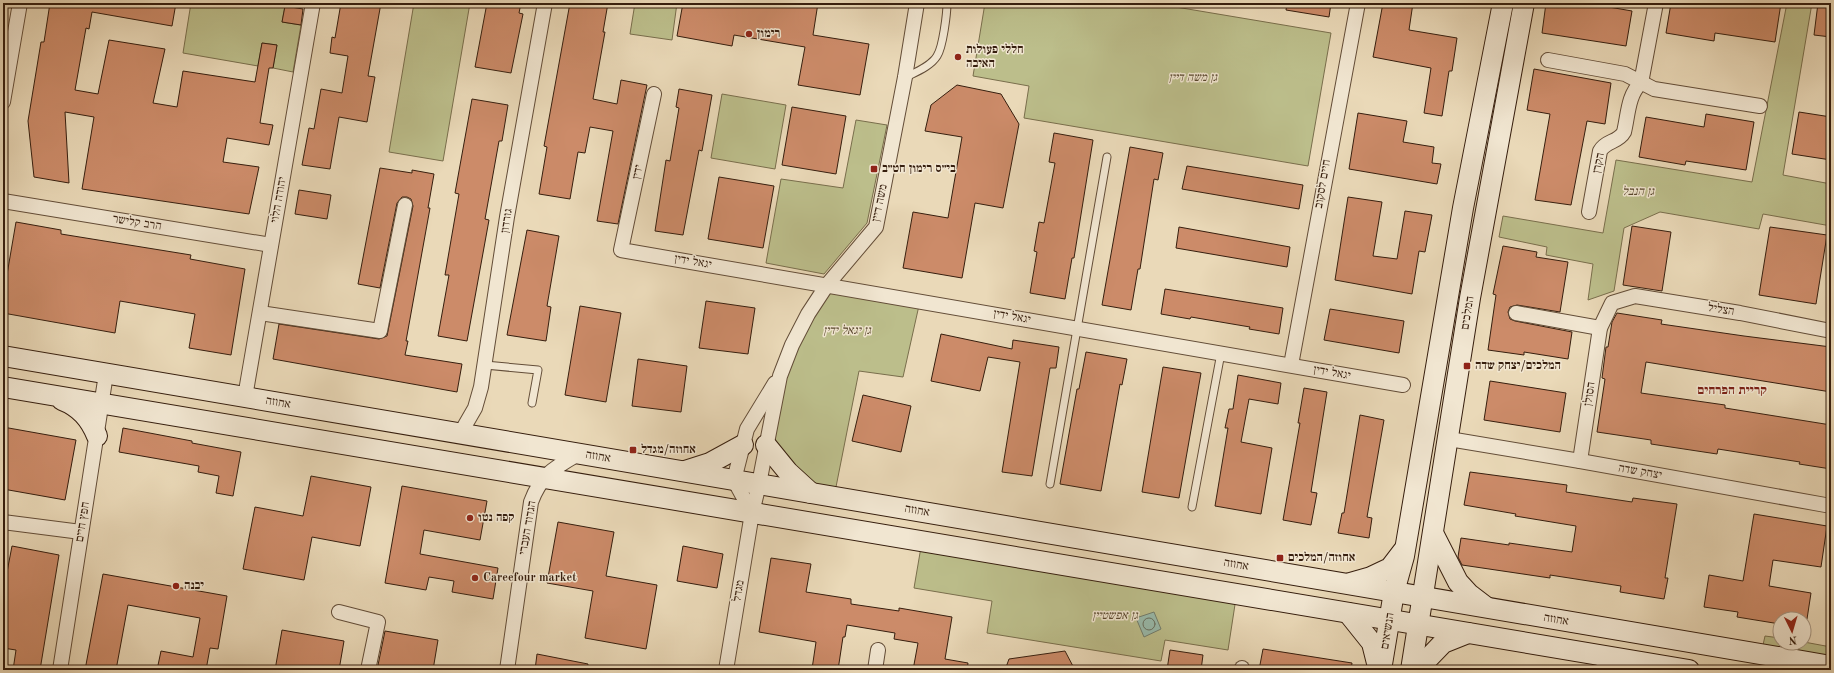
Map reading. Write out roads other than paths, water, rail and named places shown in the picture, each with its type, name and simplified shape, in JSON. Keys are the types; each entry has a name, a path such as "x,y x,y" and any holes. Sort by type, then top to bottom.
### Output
{"main road":[{"name":"המלכים","path":"1394,592 1405,547 1463,208 1503,3"},
{"name":"המלכים","path":"1418,624 1470,298 1524,3"},
{"name":"אחוזה","path":"3,356 1831,666"},
{"path":"3,387 1418,624 1468,633 1604,663 1689,670"},
{"path":"49,394 71,404 82,412 92,423 96,436"},
{"path":"683,472 710,462 743,445"},
{"path":"766,445 788,472 811,493"},
{"path":"1433,533 1458,582 1469,594 1488,608"},
{"path":"1346,584 1371,577 1390,568 1405,547"},
{"name":"הנשיאים","path":"1380,670 1394,592"},
{"path":"1348,613 1372,643 1380,670"},
{"path":"1411,670 1418,624"},
{"path":"1417,670 1443,643 1468,633"}],"street":[{"path":"3,102 20,3"},
{"name":"יהודה הלוי","path":"245,398 313,3"},
{"name":"גורדון","path":"460,434 475,408 481,387 508,217 545,3"},
{"name":"משה דיין","path":"752,513 780,376 792,344 827,285 876,227 906,77 917,3"},
{"name":"חיים לסקוב","path":"1291,366 1358,3"},
{"name":"הקרן","path":"1589,212 1600,150 1606,143 1617,140 1621,137 1624,132 1632,95 1641,83 1656,3"},
{"path":"1548,60 1615,71 1633,77 1654,90 1760,106"},
{"name":"ידין","path":"622,250 654,94"},
{"name":"הרב קלישר","path":"3,201 272,245"},
{"path":"260,313 380,332 406,205"},
{"name":"יגאל ידין","path":"622,250 1403,385"},
{"name":"הצליל","path":"1612,303 1635,296 1740,313 1831,331"},
{"name":"הסולן","path":"1580,461 1600,328 1612,303"},
{"path":"1516,313 1600,328"},
{"name":"חפץ חיים","path":"60,670 106,374"},
{"name":"משה דיין","path":"734,480 747,429 780,376"},
{"name":"יצחק שדה","path":"1448,439 1831,506"},
{"name":"הגדוד העברי","path":"506,670 531,502 536,489 544,477 561,464 578,454"},
{"path":"734,480 752,513"},
{"name":"מגדל","path":"726,670 752,513"},
{"path":"3,522 81,532"},
{"path":"339,612 378,622 368,670"},
{"path":"875,670 878,650"}],"lane":[{"path":"906,77 926,66 937,56 941,42 947,3"},
{"path":"1050,484 1107,157"},
{"path":"1192,507 1221,353"},
{"path":"485,365 538,370 532,403"}],"water":[{"path":"1154,612 1161,629 1144,637 1136,618"}],"place":[{"name":"רימון","path":"749,34"},
{"name":"חללי פעולות האיבה","path":"958,57"},
{"name":"בי״ס רימון חט״ב","path":"874,169"},
{"name":"המלכים/יצחק שדה","path":"1467,366"},
{"name":"אחוזה/מגדל","path":"633,450"},
{"name":"קפה נטו","path":"470,518"},
{"name":"אחוזה/המלכים","path":"1280,558"},
{"name":"Careefour market","path":"475,578"},
{"name":"יבנה","path":"176,586"}],"district":[{"name":"קריית הפרחים","path":"1732,390"}],"park label":[{"name":"גן משה דיין","path":"1193,78"},
{"name":"גן הנבל","path":"1638,192"},
{"name":"גן יגאל ידין","path":"847,331"},
{"name":"גן אפשטיין","path":"1115,616"}]}
